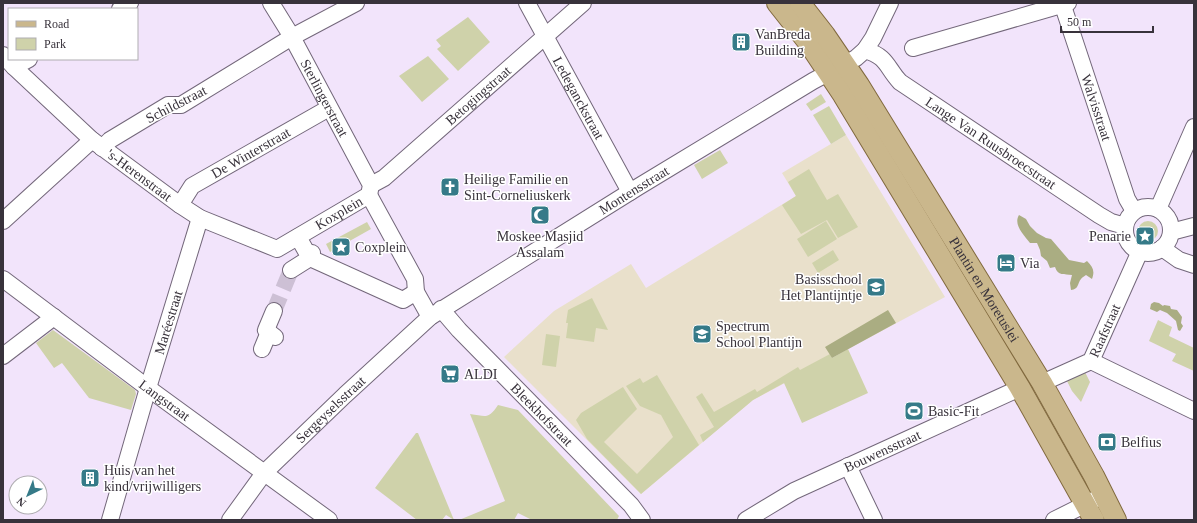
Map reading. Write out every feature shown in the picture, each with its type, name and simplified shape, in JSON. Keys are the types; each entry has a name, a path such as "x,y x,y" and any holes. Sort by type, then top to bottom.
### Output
{"main road":[{"name":"Plantin en Moretuslei","path":"777,3 807,41 837,68 907,162 1042,383 1104,495 1116,520"},
{"name":"Plantin en Moretuslei","path":"800,3 1090,512"}],"street":[{"name":"Sterlingerstraat","path":"271,3 292,37 330,108 370,190"},
{"name":"Schildstraat","path":"3,221 97,144 110,140 168,105 181,105 292,37 356,3"},
{"name":"Ledeganckstraat","path":"527,3 630,192"},
{"name":"Betogingstraat","path":"370,190 583,3"},
{"path":"865,50 875,35 890,3"},
{"path":"913,48 1064,4"},
{"name":"Walvisstraat","path":"1064,4 1127,199 1134,211"},
{"name":"Montensstraat","path":"436,313 630,192 856,58 865,50"},
{"name":"Lange Van Ruusbroecstraat","path":"865,50 881,57 895,77 904,85 1099,215 1111,222 1125,226"},
{"name":"'s-Herenstraat","path":"3,55 97,144 200,218 277,249 298,237"},
{"path":"14,67 27,60"},
{"name":"De Winterstraat","path":"180,205 192,186 330,108"},
{"path":"1158,209 1194,128"},
{"name":"Koxplein","path":"311,255 298,237 370,190 415,279 416,292 436,313"},
{"path":"1146,207 1158,209 1164,213 1170,226 1170,232 1166,244 1155,252 1147,253 1140,251 1133,247 1128,241 1125,234 1126,220 1134,211 1146,207"},
{"name":"Maréestraat","path":"110,520 148,388 200,218"},
{"path":"1170,232 1194,226"},
{"path":"1162,248 1179,260 1194,265"},
{"name":"Raafstraat","path":"1042,383 1091,361 1140,251"},
{"path":"291,270 311,255 403,300 416,292"},
{"name":"Langstraat","path":"3,279 148,388 329,520"},
{"path":"262,349 274,311"},
{"name":"Sergeyselsstraat","path":"230,520 264,473 345,395 436,313"},
{"name":"Bleekhofstraat","path":"436,313 459,330 631,505 642,520"},
{"path":"3,356 54,317"},
{"path":"1091,361 1194,411"},
{"name":"Bouwensstraat","path":"746,520 794,491 1020,388"},
{"path":"848,466 874,520"},
{"path":"1054,520 1090,512 1104,495"}],"shaded area":[{"name":"Spectrum School Plantijn","path":"846,135 945,297 753,400 641,494 504,357 554,311 631,264 646,288 796,196 782,173"}],"green space":[{"path":"468,17 490,42 458,71 437,49 441,46 436,40"},
{"path":"428,56 449,79 422,102 399,76"},
{"path":"821,94 826,102 811,111 806,104"},
{"path":"829,106 846,135 831,144 813,115"},
{"path":"720,150 728,163 702,179 694,165"},
{"path":"809,169 827,200 838,194 858,227 838,238 827,220 801,234 782,205 796,196 788,182"},
{"path":"1019,215 1026,219 1037,233 1051,239 1069,260 1084,263 1087,261 1093,269 1092,279 1086,275 1081,278 1077,287 1071,290 1070,283 1072,275 1060,273 1055,267 1050,268 1047,261 1041,256 1037,243 1030,243 1020,230 1017,222"},
{"path":"826,221 837,239 808,257 797,239"},
{"path":"1148,221 1155,224 1158,231 1155,238 1148,241 1141,238 1138,231 1141,224"},
{"path":"367,222 371,229 330,252 326,244"},
{"path":"833,250 839,260 818,273 812,263"},
{"path":"592,298 608,330 596,328 594,342 566,338 568,310"},
{"path":"1154,302 1163,306 1170,306 1171,309 1177,310 1182,317 1181,323 1183,326 1180,331 1178,330 1176,321 1167,313 1160,310 1157,312 1150,309 1151,304"},
{"path":"888,310 896,323 832,358 825,347"},
{"path":"1158,320 1172,327 1169,336 1194,348 1194,371 1172,361 1176,354 1149,341"},
{"path":"53,330 135,390 136,394 131,410 89,398 62,363 54,368 36,343"},
{"path":"546,334 560,336 556,367 542,365"},
{"path":"848,349 868,393 802,423 784,383 753,400 703,442 700,435 714,427 696,397 702,393 714,412 755,389 757,392 798,367 800,370 830,354 832,358"},
{"path":"1084,370 1090,382 1081,402 1072,391 1066,379"},
{"path":"657,375 699,445 641,494 587,439 576,420 581,413 623,387 637,409 604,442 637,474 673,437 661,415 640,406 626,386 640,378 643,383"},
{"path":"498,405 518,410 619,516 617,520 532,520 518,513 514,520 459,520 505,501 470,414 486,416 492,413"},
{"path":"416,433 418,433 454,520 446,515 442,520 417,520 375,488"}],"tunnel":[{"path":"274,311 291,270"}],"place":[{"name":"VanBreda Building","path":"741,42"},
{"name":"Heilige Familie en Sint-Corneliuskerk","path":"450,187"},
{"name":"Moskee Masjid Assalam","path":"540,215"},
{"name":"Penarie","path":"1145,236"},
{"name":"Coxplein","path":"341,247"},
{"name":"Via","path":"1006,263"},
{"name":"Basisschool Het Plantijntje","path":"876,287"},
{"name":"Spectrum School Plantijn","path":"702,334"},
{"name":"ALDI","path":"450,374"},
{"name":"Basic-Fit","path":"914,411"},
{"name":"Belfius","path":"1107,442"},
{"name":"Huis van het kind/vrijwilligers","path":"90,478"}]}
